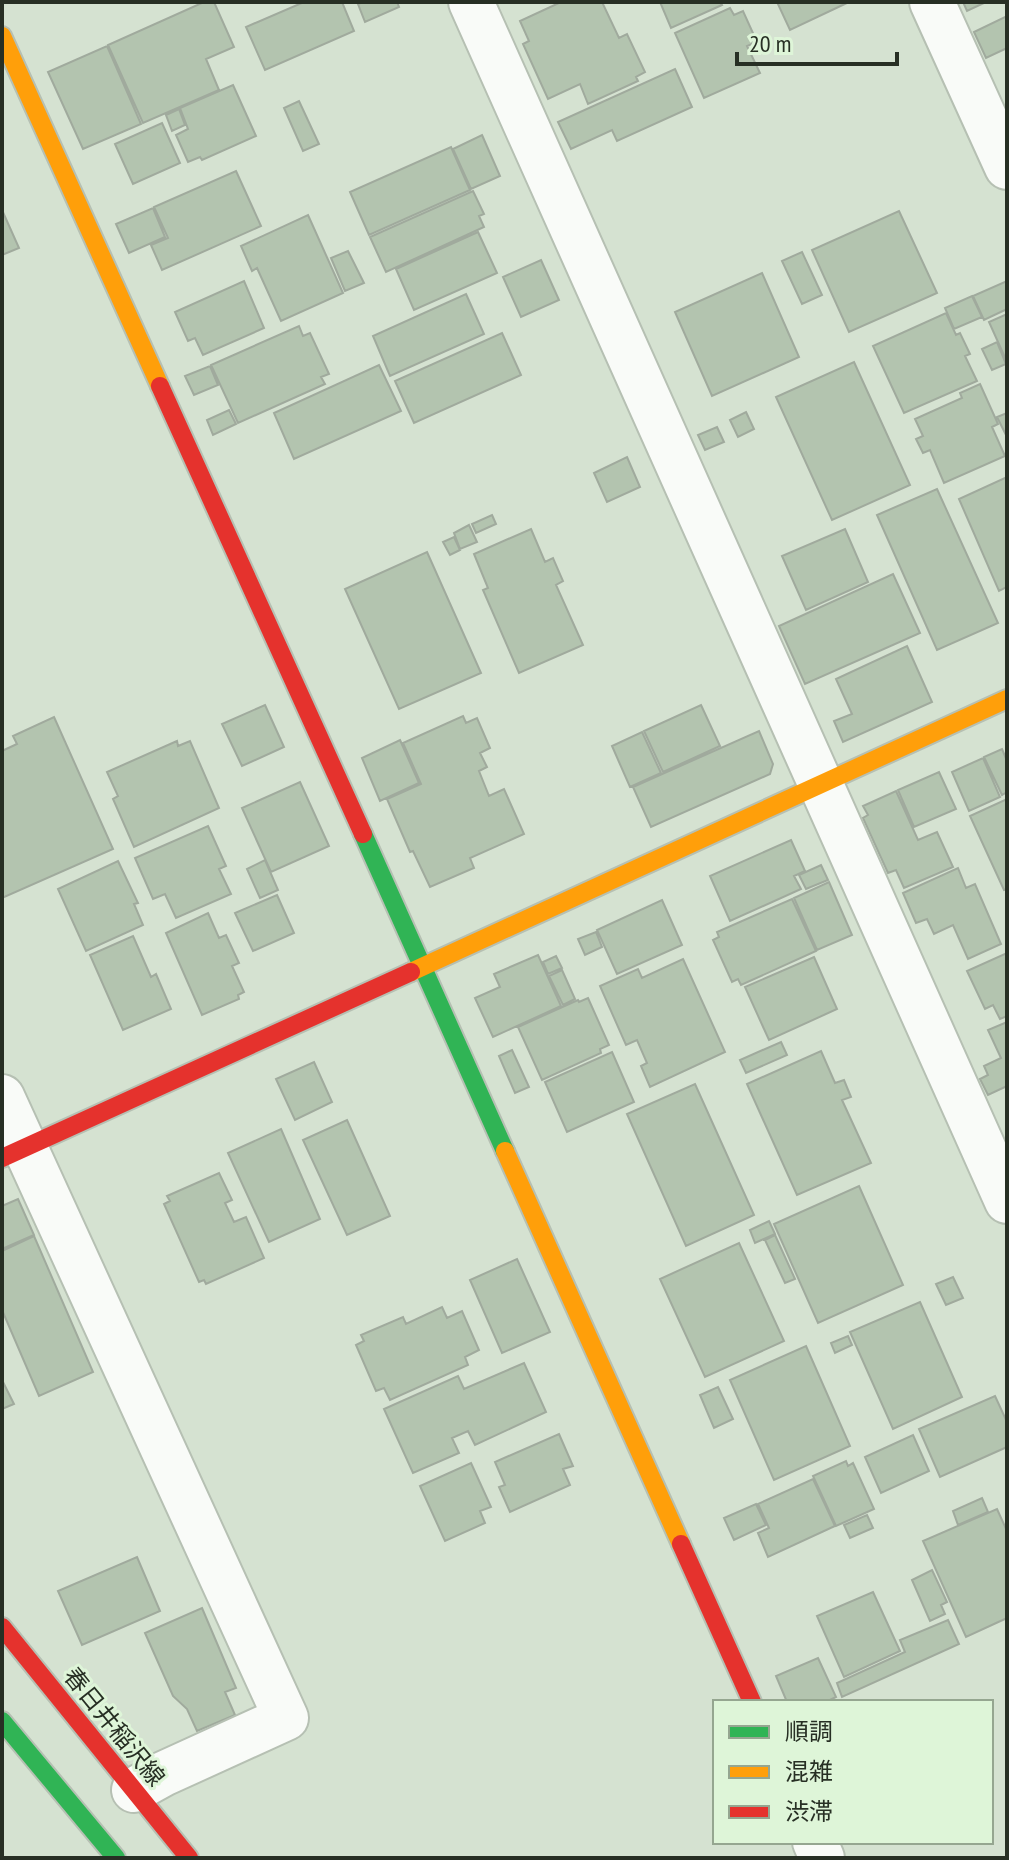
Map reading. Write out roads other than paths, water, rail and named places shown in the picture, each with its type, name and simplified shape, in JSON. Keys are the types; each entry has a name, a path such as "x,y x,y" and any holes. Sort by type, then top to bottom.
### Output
{"street":[{"path":"471,2 1007,1201"},
{"path":"932,2 1006,165"},
{"path":"2,36 751,1700"},
{"path":"13,1153 1007,699"},
{"path":"2,1097 13,1153 286,1718 134,1790"},
{"name":"春日井稲沢線","path":"2,1627 189,1858"},
{"path":"2,1721 116,1858"}]}
